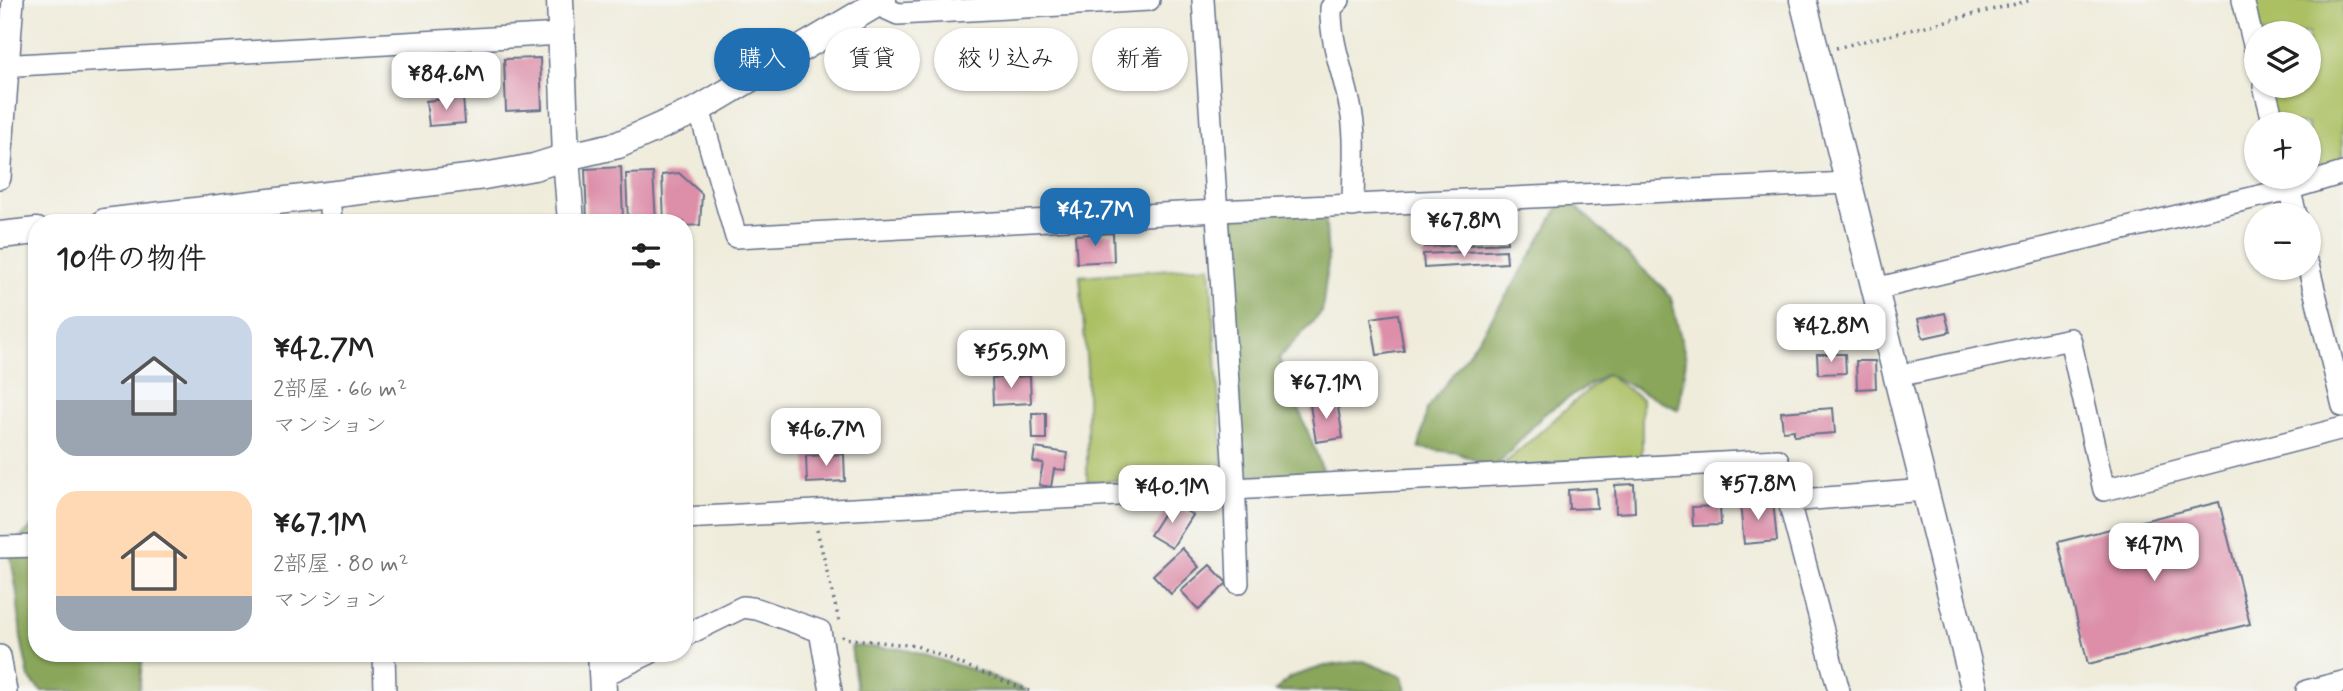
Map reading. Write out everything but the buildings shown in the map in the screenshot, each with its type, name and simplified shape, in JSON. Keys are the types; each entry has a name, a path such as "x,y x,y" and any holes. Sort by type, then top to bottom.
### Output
{"street":[{"path":"0,178 4,66 13,0"},
{"path":"559,0 570,214"},
{"path":"169,214 484,176 534,167 618,145 699,109 879,2 898,14 1149,0"},
{"path":"1203,0 1235,489 1238,583"},
{"path":"1339,0 1331,8 1331,25 1334,49 1354,126 1353,205"},
{"path":"1803,0 1975,691"},
{"path":"2243,0 2248,21"},
{"path":"4,66 561,34"},
{"path":"699,109 736,237 1217,211 1849,183"},
{"path":"2321,177 2343,173"},
{"path":"1875,289 2265,189"},
{"path":"329,194 330,214"},
{"path":"0,235 28,232"},
{"path":"2312,280 2343,406"},
{"path":"1897,376 2070,339 2104,490 2343,428"},
{"path":"693,518 1778,460 1839,691"},
{"path":"1789,501 1925,491"},
{"path":"0,547 28,546"},
{"path":"693,632 743,607 757,609 820,631 831,691"},
{"path":"0,660 6,691"},
{"path":"384,662 385,691"},
{"path":"602,673 628,662"},
{"path":"2307,691 2343,682"}],"path":[{"path":"1817,53 2032,0"},
{"path":"813,511 843,638 916,646 1029,691"}],"green space":[{"path":"2243,0 2343,0 2343,173 2321,176 2321,112 2270,112 2267,98 2321,98 2321,21 2251,21"},
{"path":"1565,196 1671,298 1686,359 1679,410 1606,374 1544,414 1494,469 1458,453 1419,448 1427,409 1474,345 1519,276"},
{"path":"1325,207 1328,262 1322,312 1279,358 1325,476 1246,476 1224,219"},
{"path":"1210,266 1224,480 1087,481 1087,369 1080,276"},
{"path":"1606,374 1642,399 1642,460 1498,469"},
{"path":"28,530 28,662 142,662 139,691 41,691 29,678 9,547"},
{"path":"851,646 904,649 983,673 1028,691 857,691"},
{"path":"1363,661 1403,677 1406,691 1275,691 1290,677 1325,666"}]}
